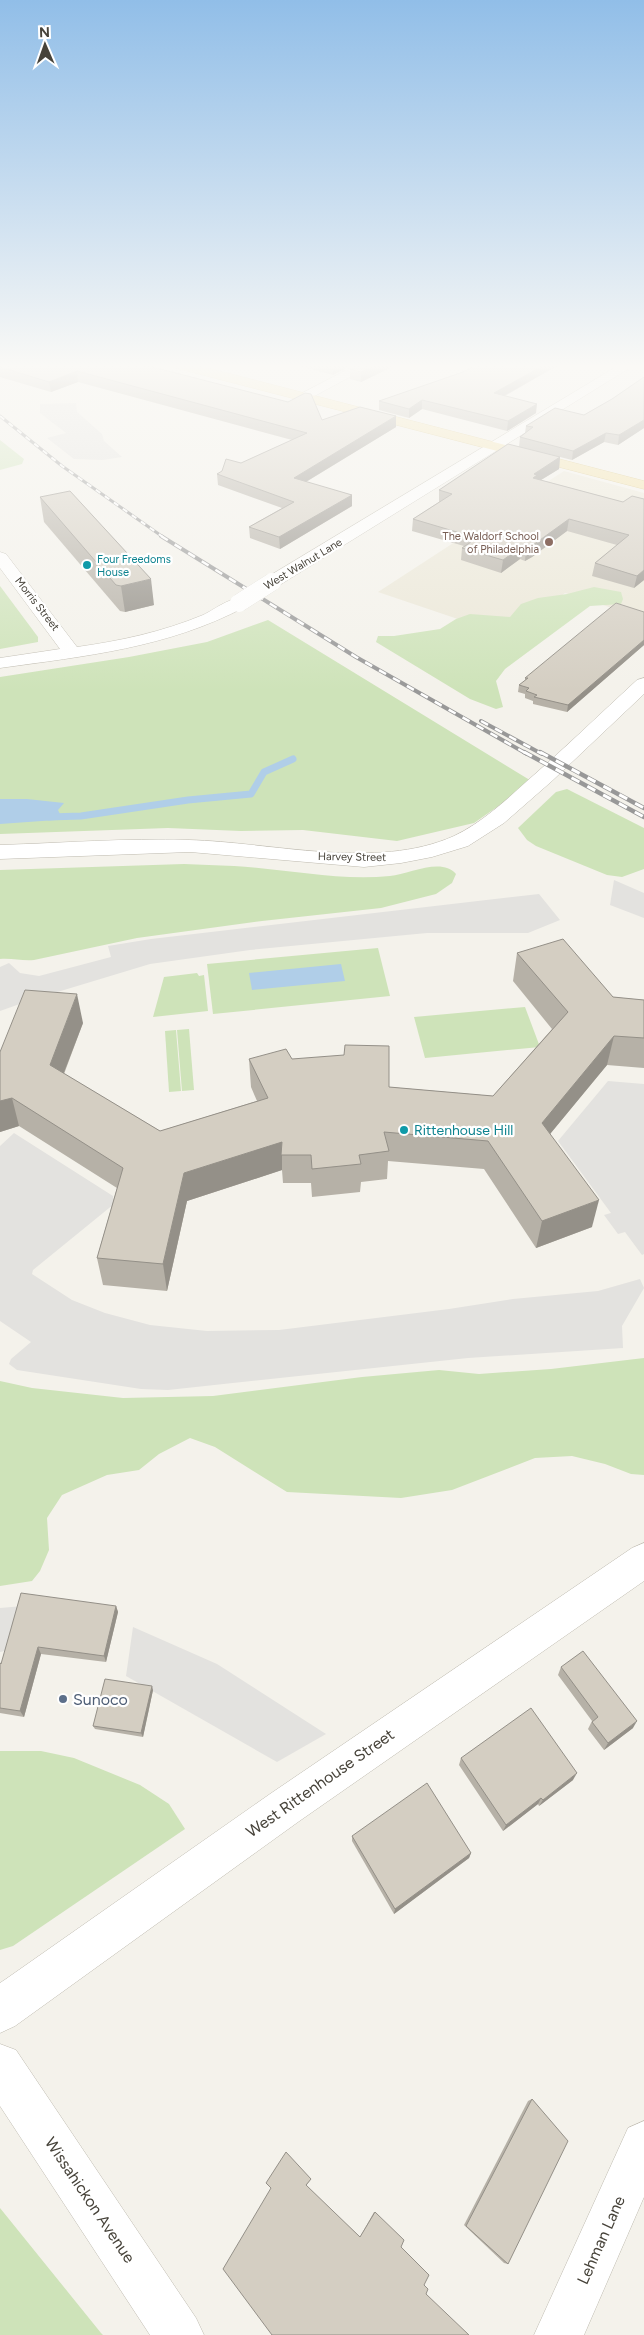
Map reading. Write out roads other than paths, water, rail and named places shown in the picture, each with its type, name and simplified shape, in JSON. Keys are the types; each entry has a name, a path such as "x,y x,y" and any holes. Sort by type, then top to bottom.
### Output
{"main road":[{"path":"598,473 644,485"}],"street":[{"name":"West Walnut Lane","path":"0,663 134,643 173,633 211,618 239,603 451,473"},
{"name":"Morris Street","path":"0,557 72,653"},
{"name":"Harvey Street","path":"0,852 140,846 190,846 364,860 429,851 460,840 483,829 568,756 644,684"},
{"name":"West Rittenhouse Street","path":"0,2011 21,1994 284,1808 644,1560"},
{"name":"Wissahickon Avenue","path":"0,2066 179,2335"},
{"name":"Lehman Lane","path":"559,2335 644,2144"}],"water":[{"path":"0,799 27,799 64,803 58,810 61,816 56,820 0,824"},
{"path":"341,964 345,981 252,990 249,973"}],"waterway":[{"path":"49,817 81,816 188,800 251,794 264,772 293,759"}],"railway":[{"path":"72,473 163,537"},
{"path":"161,536 356,657 527,754"},
{"path":"481,721 542,754"},
{"path":"524,752 644,817"},
{"path":"540,752 644,808"}],"place":[{"name":"The Waldorf School of Philadelphia","path":"549,542"},
{"name":"Four Freedoms House","path":"87,565"},
{"name":"Rittenhouse Hill","path":"404,1130"},
{"name":"Sunoco","path":"63,1699"}]}
